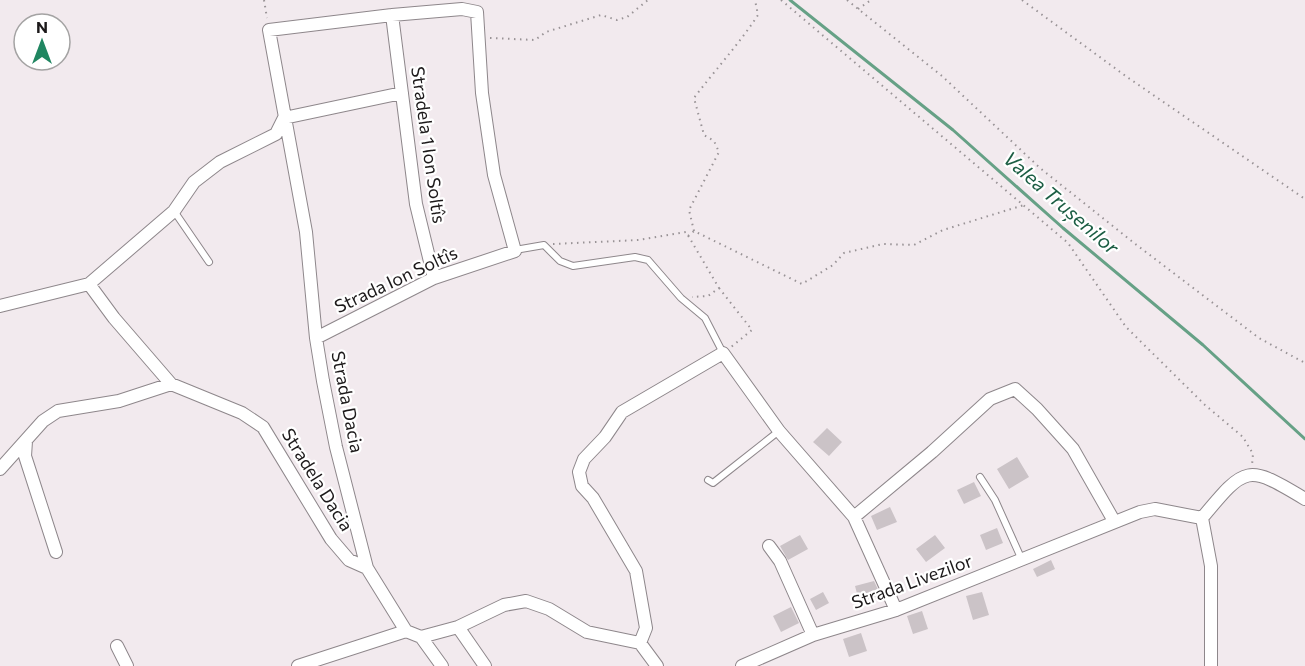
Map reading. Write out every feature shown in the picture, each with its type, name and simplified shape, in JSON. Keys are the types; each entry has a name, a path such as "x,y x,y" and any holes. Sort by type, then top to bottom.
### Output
{"street":[{"path":"269,30 392,15 462,9 477,12 482,93 494,175 514,250"},
{"name":"Stradela 1 Ion Soltîs","path":"392,15 416,204 434,278"},
{"name":"Strada Dacia","path":"269,30 306,232 316,338 336,447 367,568 406,631"},
{"path":"0,306 89,284 174,212 194,182 220,162 276,134 284,117 402,93"},
{"name":"Strada Ion Soltîs","path":"316,338 434,278 514,250"},
{"name":"Stradela Dacia","path":"89,284 114,318 171,384 242,412 263,427 331,539 349,560 367,568"},
{"path":"640,643 646,628 636,571 593,498 582,486 579,472 584,459 605,437 622,412 723,353 779,430 854,517 896,610"},
{"path":"0,469 43,421 58,411 119,400 171,384"},
{"path":"854,517 990,399 1015,389 1073,448 1114,522"},
{"path":"26,441 25,456 56,552"},
{"path":"1211,666 1211,566 1202,518 1233,483 1251,474 1264,475 1305,499"},
{"name":"Strada Livezilor","path":"742,666 813,635 896,610 1114,522 1155,509 1202,518"},
{"path":"769,546 780,561 813,635"},
{"path":"421,637 458,627 504,605 526,601 549,609 587,632 640,643 657,666"},
{"path":"458,627 485,666"},
{"path":"298,666 406,631 421,637 442,666"},
{"path":"117,646 127,666"}],"lane":[{"path":"174,212 209,262"},
{"name":"Strada Ion Soltîs","path":"514,250 544,245 560,261 573,266 635,257 648,260 681,298 705,318 723,353"},
{"path":"708,480 713,483 779,430"},
{"path":"980,477 995,500 1022,561"}],"path":[{"path":"264,0 269,30"},
{"path":"479,36 536,40 546,32 600,15 617,20 627,17 648,0"},
{"path":"694,231 689,210 719,152 714,141 704,135 694,98 729,51 741,40 758,15 755,0"},
{"path":"781,0 1025,204 1068,243 1126,327 1205,405 1243,437 1253,454 1251,474"},
{"path":"847,0 942,76 1040,168 1125,237 1259,338 1305,363"},
{"path":"858,9 871,0"},
{"path":"1022,0 1127,77 1305,199"},
{"path":"694,231 802,284 833,265 844,253 883,244 914,245 943,230 1025,204"},
{"path":"688,236 694,231"},
{"path":"719,288 752,330 723,353"}],"building":[{"path":"827,428 842,442 829,456 813,442"},
{"path":"1017,457 1029,477 1009,489 997,469"},
{"path":"974,482 981,496 964,504 957,490"},
{"path":"890,507 897,522 877,530 871,516"},
{"path":"997,528 1003,543 986,550 980,535"},
{"path":"800,535 808,549 788,560 780,546"},
{"path":"935,535 945,548 926,562 916,549"},
{"path":"1051,560 1055,569 1037,577 1033,569"},
{"path":"874,581 881,596 859,601 855,586"},
{"path":"823,592 829,603 816,610 810,599"},
{"path":"982,592 989,615 973,620 966,596"},
{"path":"791,607 799,623 781,632 773,616"},
{"path":"922,611 928,629 913,634 907,616"},
{"path":"861,633 867,651 849,657 843,639"}],"waterway":[{"name":"Valea Trușenilor","path":"790,0 953,130 1063,228 1203,345 1305,439"}]}
